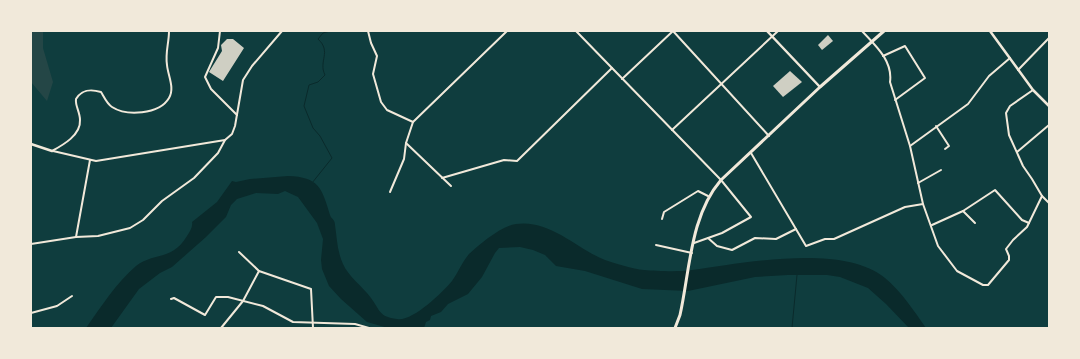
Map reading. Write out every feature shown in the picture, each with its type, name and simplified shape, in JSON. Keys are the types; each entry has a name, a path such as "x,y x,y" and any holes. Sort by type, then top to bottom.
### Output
{"main road":[{"path":"675,328 684,299 698,221 708,196 721,180 820,87 884,31"}],"street":[{"path":"52,151 77,132 80,120 76,98 83,91 89,90 101,92 111,107 135,114 158,106 168,99 171,86 166,64 169,31"},
{"path":"220,31 218,48 205,77 211,89 237,115"},
{"path":"31,244 76,237 98,236 130,228 143,220 162,201 194,178 218,153 225,140 232,134 243,80 252,66 282,31"},
{"path":"368,31 371,43 377,56 373,74 381,102 387,110 413,122"},
{"path":"390,192 404,160 406,142 413,122 506,31"},
{"path":"576,31 721,180 751,217 708,238 694,243"},
{"path":"622,79 673,31 769,136"},
{"path":"767,31 820,87"},
{"path":"672,130 778,31"},
{"path":"862,31 883,56 892,73 890,82 910,146 923,204 932,225 938,246 957,271 983,285 988,285 1009,260 1006,249 1029,223 1042,196"},
{"path":"990,31 1033,90 1049,106"},
{"path":"1018,70 1049,38"},
{"path":"883,56 905,46 925,78 895,100"},
{"path":"910,146 968,104 989,76 1010,58"},
{"path":"442,178 504,160 517,160 612,68"},
{"path":"1033,90 1006,109 1009,135 1023,166 1042,196 1049,203"},
{"path":"1017,152 1049,125"},
{"path":"936,126 949,146 946,149"},
{"path":"31,144 96,162 225,140"},
{"path":"406,142 451,186"},
{"path":"751,153 803,243 810,246 825,239 834,239 905,207 923,204"},
{"path":"76,237 90,160"},
{"path":"918,183 941,170"},
{"path":"932,225 963,210 994,190 1022,220 1029,223"},
{"path":"662,219 664,212 698,191 708,196"},
{"path":"963,210 975,223"},
{"path":"708,238 717,246 732,250 755,238 776,239 796,229"},
{"path":"656,245 692,253"},
{"path":"239,252 259,271 311,289 311,316 314,323 313,328"},
{"path":"221,328 243,301 259,271"},
{"path":"31,312 57,306 72,296"},
{"path":"170,298 174,298 205,315 216,297 228,296 263,306 293,322 355,324 369,328"}],"shaded area":[{"path":"31,31 43,31 43,48 53,82 47,101 31,82"},
{"path":"288,176 307,179 318,186 334,221 338,249 345,268 368,294 383,315 391,318 403,319 411,316 426,306 452,281 469,254 491,236 510,225 528,224 552,230 605,260 644,270 687,271 738,263 792,258 819,258 844,261 867,267 891,283 902,295 926,328 909,328 868,288 840,277 827,275 788,275 755,277 688,291 642,289 585,271 556,266 545,255 520,247 499,248 482,277 468,294 448,304 441,312 431,316 430,320 426,322 424,328 388,328 367,322 329,286 322,269 321,260 323,239 317,223 298,197 285,191 278,194 256,193 237,199 231,205 226,217 206,237 172,267 160,273 139,289 111,328 86,328 122,280 136,266 149,259 169,253 181,244 192,227 192,222 217,202 232,181 236,182 250,179"}],"building":[{"path":"828,35 833,41 822,50 818,45"},
{"path":"227,39 233,39 244,48 223,81 209,72 222,51 221,45"},
{"path":"790,71 802,82 783,97 773,86"}],"waterway":[{"path":"312,183 332,158 320,136 313,128 304,106 309,85 318,82 325,75 323,70 325,52 318,39 323,33 330,31"},
{"path":"792,328 797,275"}]}
